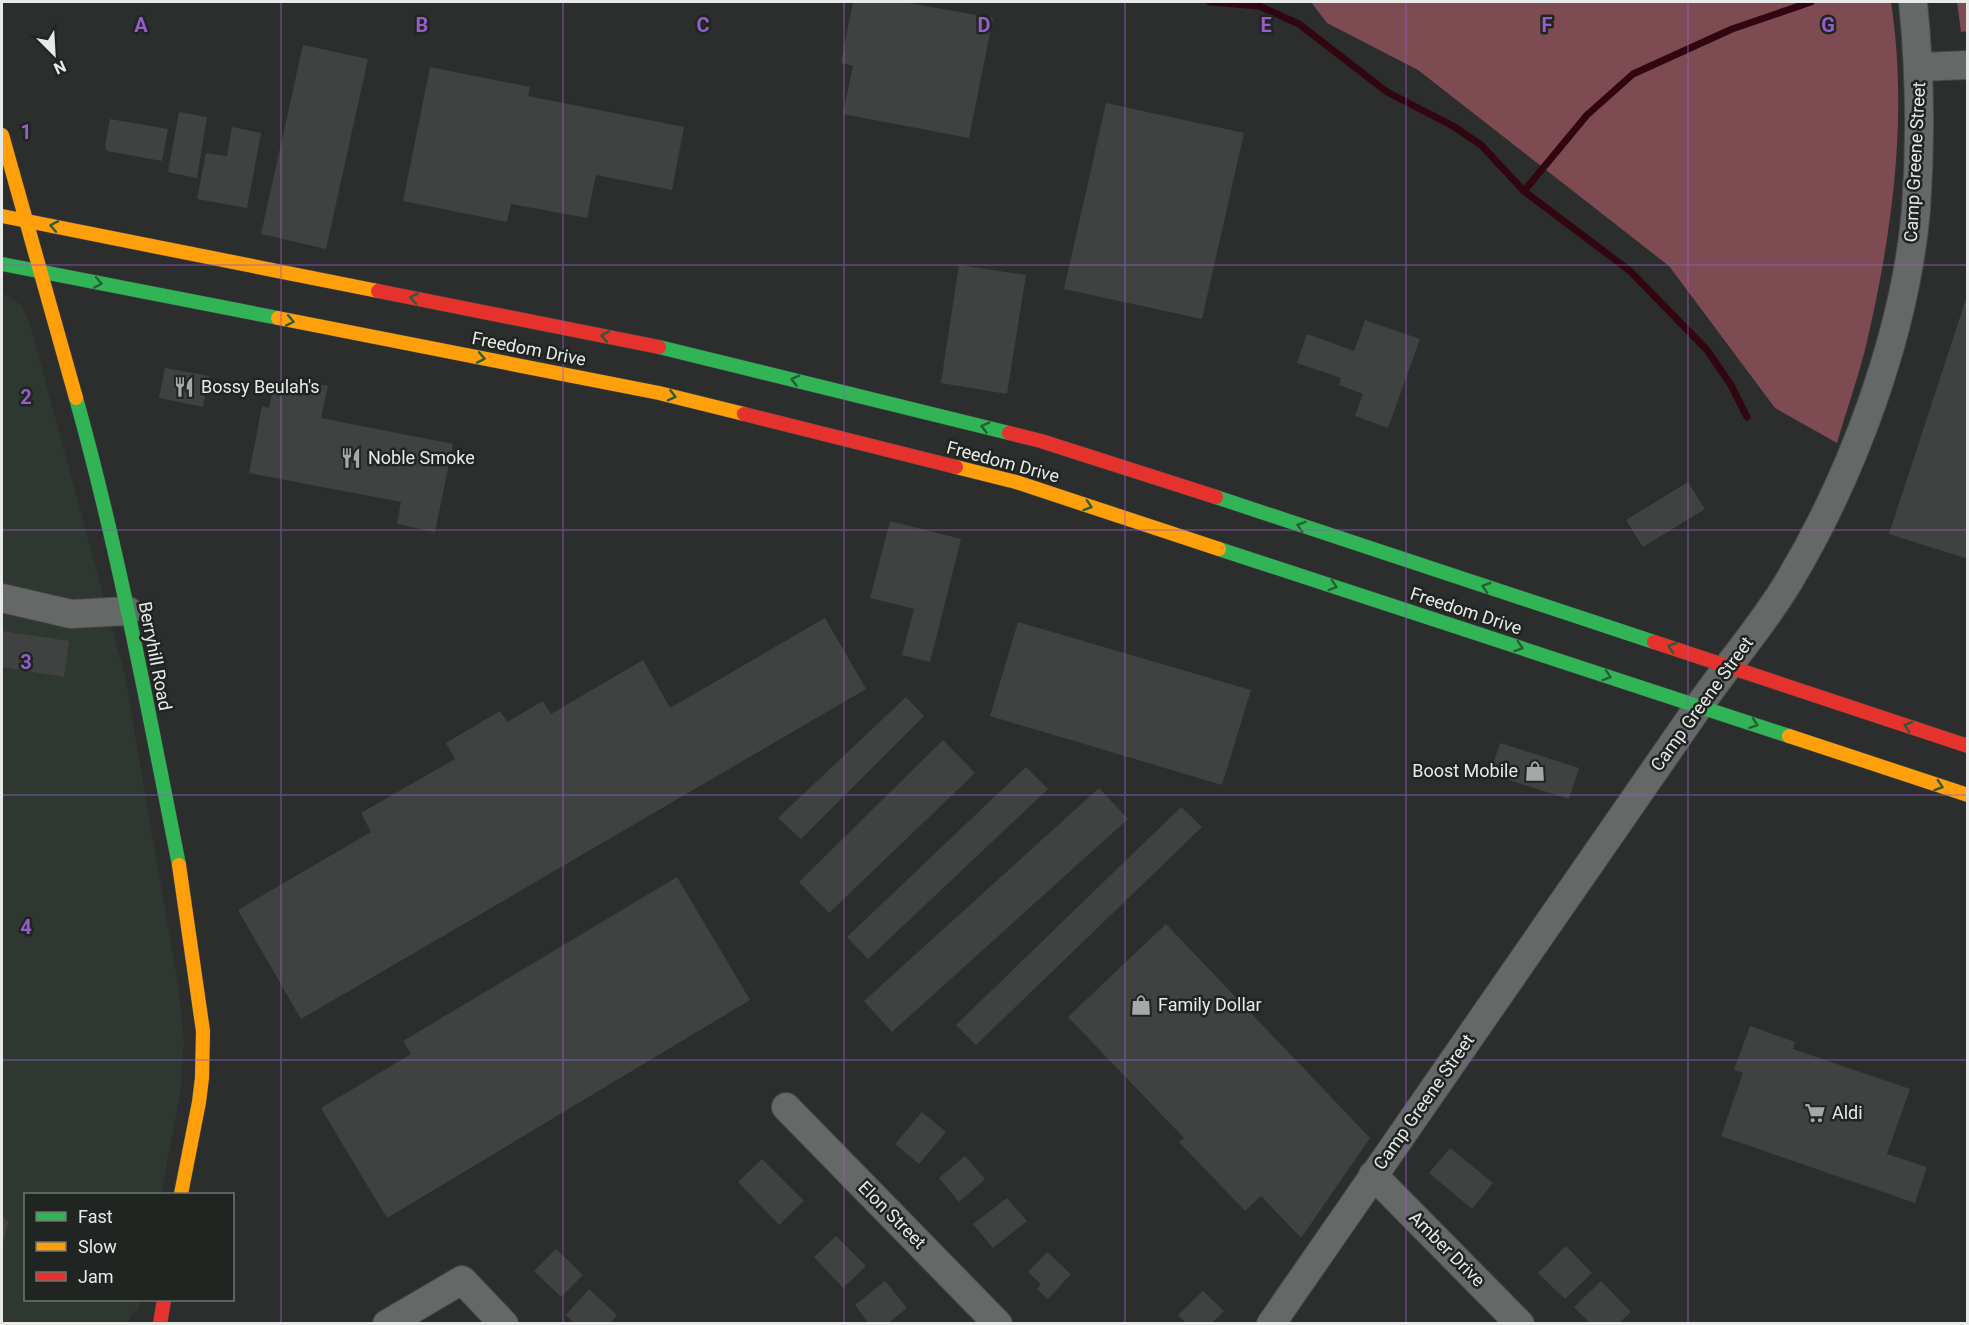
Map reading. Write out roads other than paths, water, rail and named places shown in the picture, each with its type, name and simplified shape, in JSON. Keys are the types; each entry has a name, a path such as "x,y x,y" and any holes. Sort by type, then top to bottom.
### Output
{"main road":[{"name":"Berryhill Road","path":"2,135 97,473 128,611 182,880 203,1031 200,1102 181,1193"},
{"name":"Freedom Drive","path":"2,216 667,349 1041,441 1968,746"},
{"name":"Freedom Drive","path":"2,264 659,393 1016,482 1968,795"},
{"path":"160,1323 164,1301"}],"street":[{"name":"Camp Greene Street","path":"1271,1323 1727,666 1768,613 1820,525 1876,389 1893,335 1904,286 1916,212 1920,121 1920,67 1913,2"},
{"path":"1920,67 1968,64"},
{"path":"2,598 71,614 128,611"},
{"name":"Elon Street","path":"786,1107 999,1323"},
{"name":"Amber Drive","path":"1373,1175 1520,1323"},
{"path":"387,1323 462,1280 504,1323"}],"waterway":[{"path":"1210,2 1259,6 1299,24 1387,92 1453,126 1481,145 1524,191 1630,271 1707,350 1731,385 1747,417"},
{"path":"1524,191 1587,115 1633,74 1732,29 1811,2"}],"place":[{"name":"Bossy Beulah's","path":"184,387"},
{"name":"Noble Smoke","path":"351,458"},
{"name":"Boost Mobile","path":"1535,771"},
{"name":"Family Dollar","path":"1141,1005"},
{"name":"Aldi","path":"1815,1113"}]}
